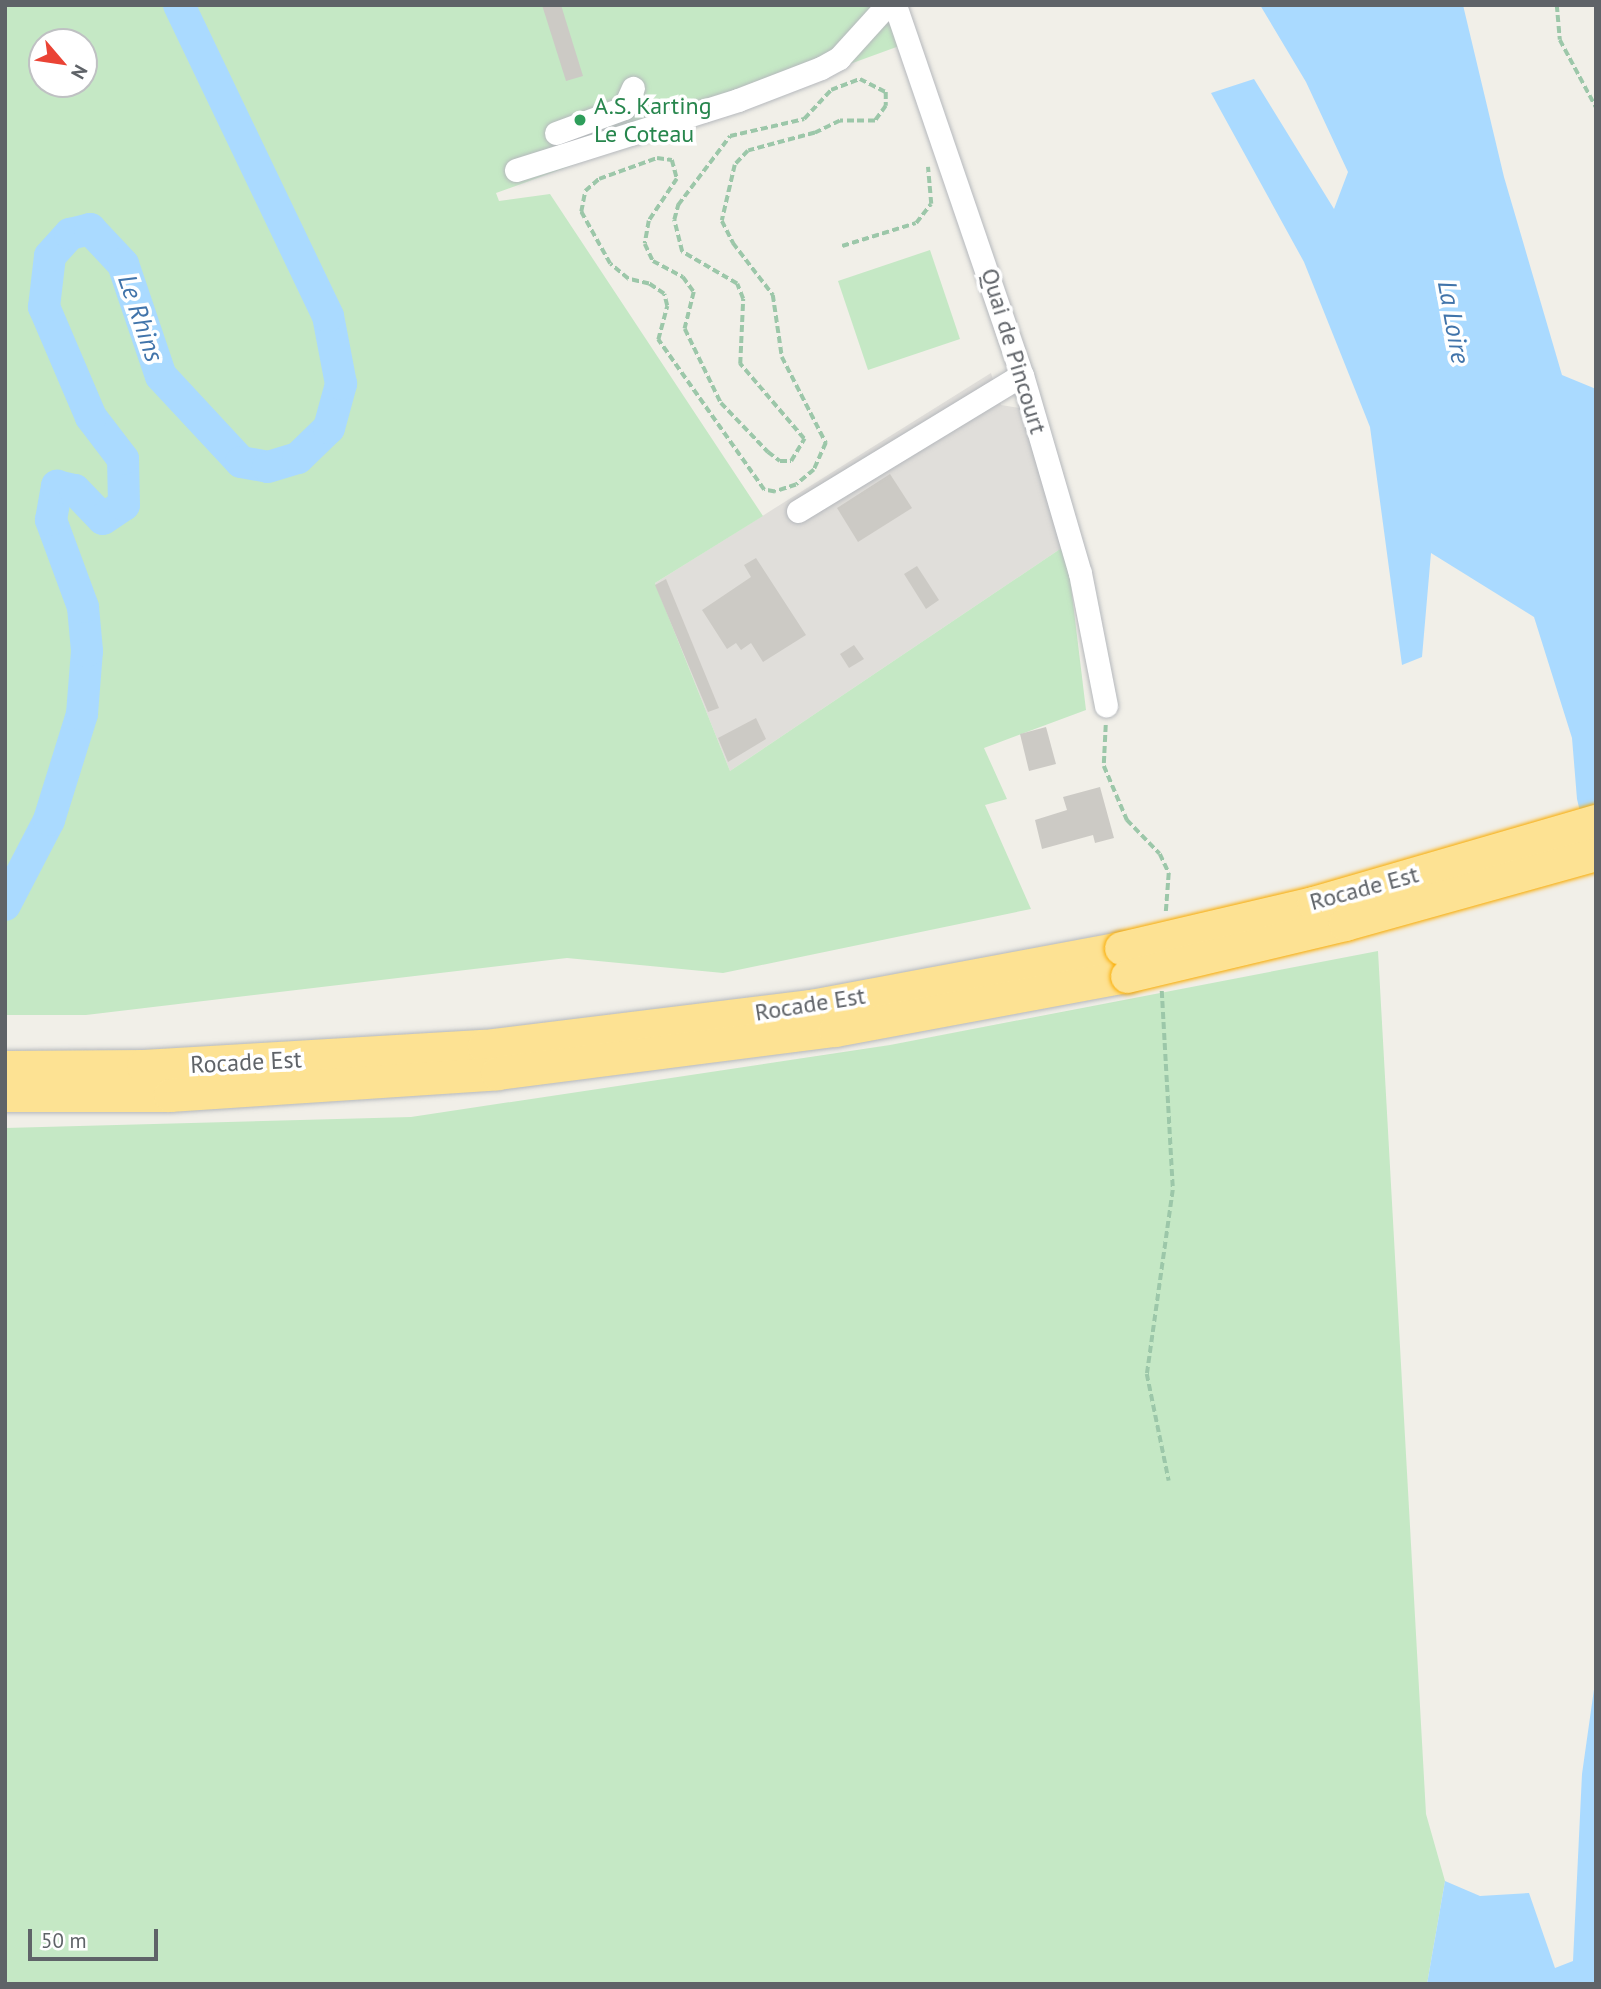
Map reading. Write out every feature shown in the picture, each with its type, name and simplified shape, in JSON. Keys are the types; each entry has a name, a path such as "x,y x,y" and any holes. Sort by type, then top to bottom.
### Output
{"highway":[{"name":"Rocade Est","path":"5,1095 170,1095 497,1073 835,1030 1124,962 1313,903 1596,821"},
{"name":"Rocade Est","path":"5,1067 198,1064 484,1046 811,1006 1124,962 1345,924 1596,855"}],"street":[{"path":"516,170 738,100 821,68 839,58 887,5"},
{"name":"Quai de Pincourt","path":"895,5 1022,375 1080,573 1106,705"},
{"path":"556,133 624,108 633,88"},
{"path":"798,511 1022,375"}],"path":[{"path":"1556,5 1560,40 1596,107"},
{"path":"860,79 886,92 882,114 874,121 840,121 815,134 748,151 735,165 722,220 733,243 773,295 782,358 818,425 826,443 814,470 784,490 764,490 658,340 667,306 664,294 649,284 628,279 610,264 581,212 585,191 599,179 657,158 671,160 677,179 649,220 645,244 653,261 683,277 694,292 685,330 722,403 768,452 780,461 791,461 804,439 740,364 743,299 737,284 682,252 674,220 678,205 730,136 804,119 831,90 860,79"},
{"path":"842,246 916,223 925,214 931,204 927,161"},
{"path":"1106,705 1104,766 1127,820 1160,854 1169,873 1165,924"},
{"path":"1161,986 1173,1190 1147,1374 1169,1481"}],"shaded area":[{"path":"991,373 1001,405 1025,409 1066,545 730,771 655,583"}],"green space":[{"path":"5,5 887,5 902,45 496,193 499,201 550,194 763,516 655,583 730,771 1066,545 1086,710 984,748 1007,799 985,805 1031,909 723,973 567,958 86,1015 5,1015"},
{"path":"930,250 960,339 868,370 838,281"},
{"path":"1378,951 1426,1814 1445,1881 1427,1984 5,1984 5,1128 411,1117 890,1045"}],"water":[{"name":"La Loire","path":"1260,5 1463,5 1504,177 1562,375 1596,389 1596,879 1577,799 1572,738 1534,617 1431,553 1422,657 1402,665 1370,427 1304,262 1211,93 1254,79 1334,209 1348,172 1306,82"},
{"path":"1596,1675 1596,1984 1427,1984 1445,1881 1480,1896 1529,1893 1555,1968 1573,1961 1582,1774"}],"building":[{"path":"542,5 561,5 583,76 566,81"},
{"path":"890,474 912,508 858,542 837,508"},
{"path":"756,558 806,635 763,662 751,643 741,650 736,643 727,649 702,610 751,577 744,565"},
{"path":"917,566 939,600 926,609 904,574"},
{"path":"666,579 719,708 708,712 655,585"},
{"path":"854,645 864,659 849,668 840,654"},
{"path":"756,718 766,739 728,762 718,738"},
{"path":"1046,727 1056,764 1029,771 1020,734"},
{"path":"1100,787 1114,838 1095,843 1093,835 1042,849 1035,820 1067,810 1063,797"}],"waterway":[{"name":"Le Rhins","path":"5,905 49,820 82,714 87,651 83,607 51,520 57,486 75,490 103,519 124,505 123,459 91,417 44,307 50,256 70,234 90,229 123,264 161,376 241,462 268,467 298,458 329,428 341,384 328,316 179,5"}],"place":[{"name":"A.S. Karting Le Coteau","path":"580,120"}]}
